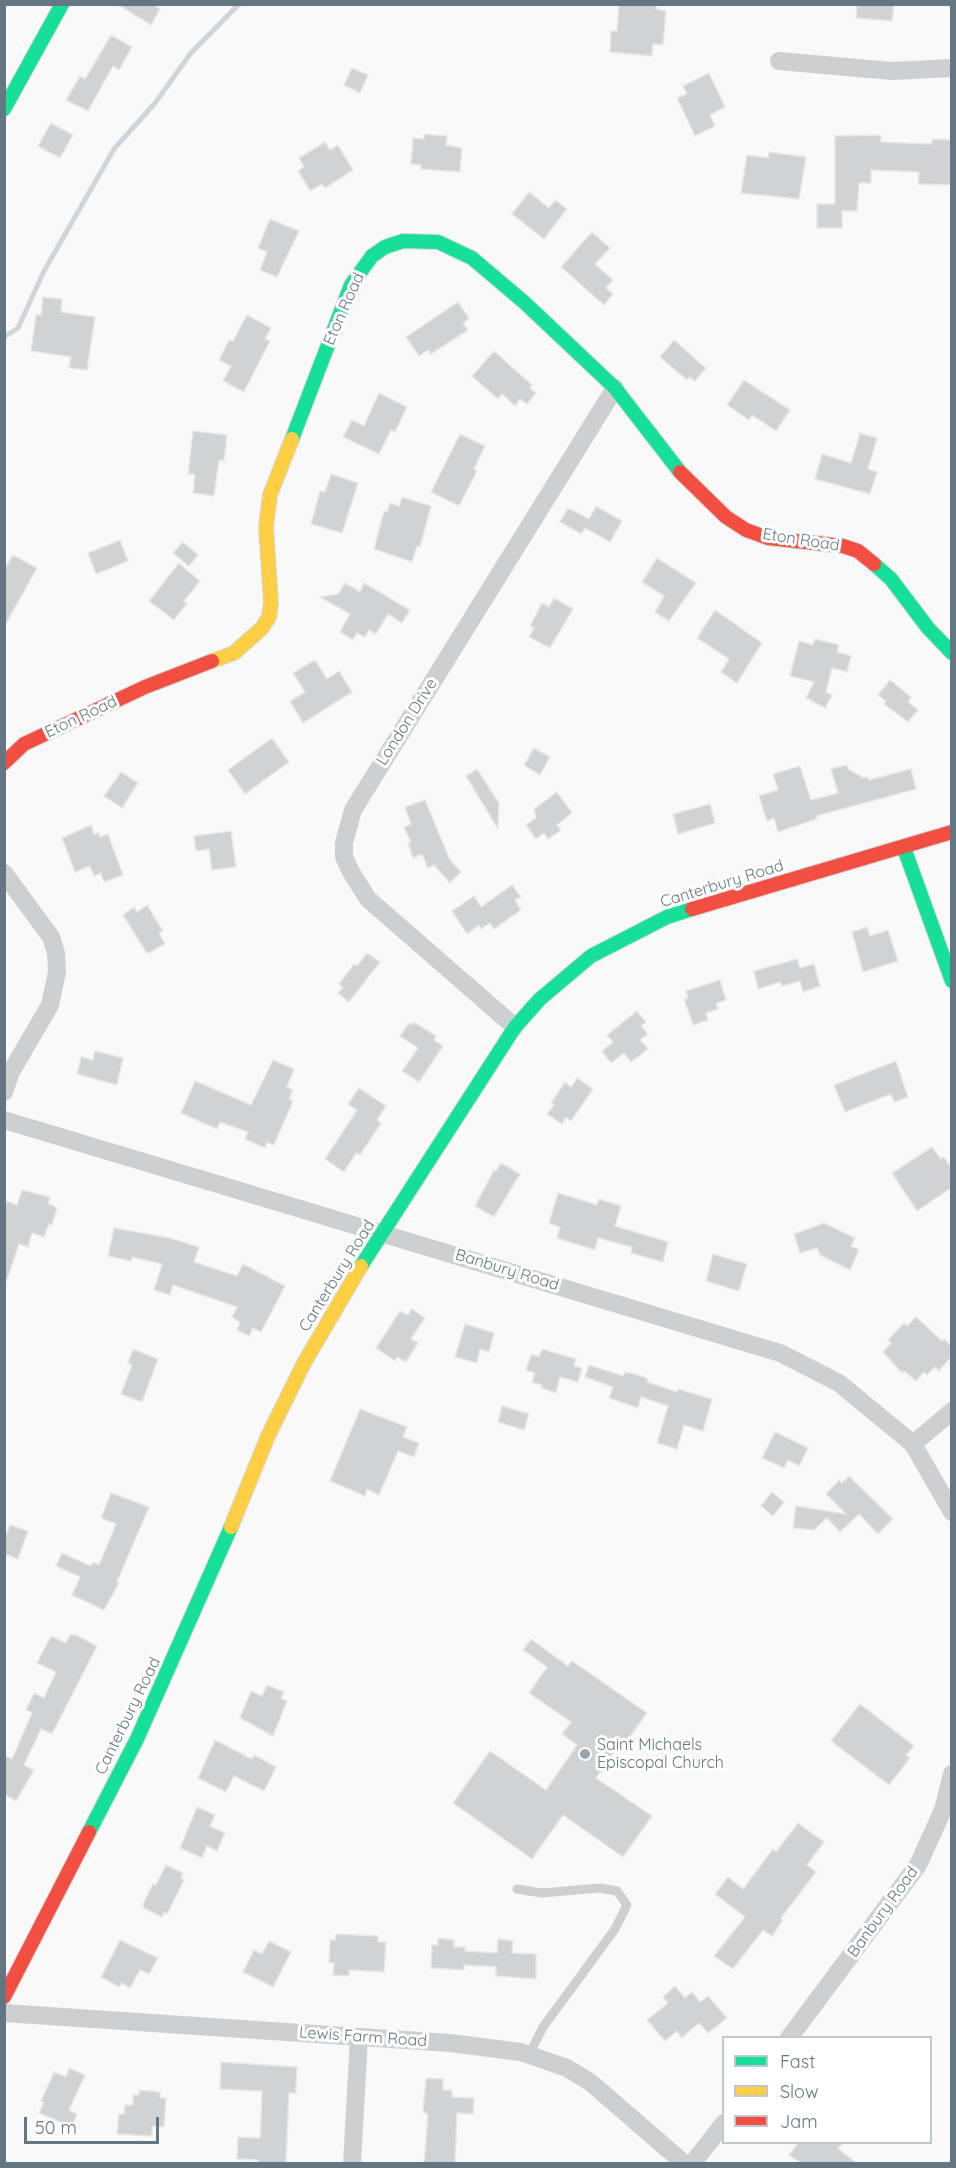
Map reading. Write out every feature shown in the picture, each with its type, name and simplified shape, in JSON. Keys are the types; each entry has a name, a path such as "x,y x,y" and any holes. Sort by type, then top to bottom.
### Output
{"street":[{"path":"4,109 62,4"},
{"path":"779,61 892,70 951,68"},
{"name":"Eton Road","path":"4,763 24,744 145,687 234,653 262,628 269,617 271,603 266,527 270,495 351,285 360,269 385,247 403,241 438,242 472,258 525,303 615,388 681,473 726,517 746,530 768,538 843,546 858,551 891,579 933,635 951,653"},
{"name":"London Drive","path":"515,1027 368,898 358,886 345,857 345,834 352,810 615,388"},
{"name":"Canterbury Road","path":"4,1996 137,1739 206,1588 268,1436 304,1362 341,1297 515,1027 540,999 575,968 614,942 641,928 700,905 904,848 951,832"},
{"path":"904,848 951,981"},
{"path":"4,873 51,937 56,953 57,972 50,1005 11,1072 4,1092"},
{"name":"Banbury Road","path":"4,1120 780,1353 839,1383 913,1444 951,1512"},
{"path":"913,1444 951,1412"},
{"name":"Banbury Road","path":"790,2036 918,1865 947,1812 951,1774"},
{"name":"Lewis Farm Road","path":"4,2013 493,2047 529,2055 567,2068 590,2082 685,2163"},
{"path":"352,2163 359,2037"},
{"path":"692,2163 722,2124"}],"lane":[{"path":"517,1889 542,1893 599,1888 617,1891 627,1905 615,1929 543,2027 529,2055"}],"building":[{"path":"117,4 153,4 160,9 151,25"},
{"path":"619,4 657,4 656,9 666,11 663,45 653,44 652,56 610,52 611,31 617,31"},
{"path":"857,4 894,4 892,21 856,18"},
{"path":"111,35 132,47 119,70 113,66 88,111 66,100 80,76 85,79"},
{"path":"352,68 368,75 360,93 344,85"},
{"path":"709,73 725,107 710,115 715,126 695,136 677,98 687,94 683,86"},
{"path":"51,123 73,135 60,158 38,146"},
{"path":"424,134 447,136 446,145 462,148 460,172 421,169 421,165 411,164 413,138 424,139"},
{"path":"881,135 881,142 932,144 932,139 951,140 951,185 918,184 919,172 871,170 871,183 859,183 857,211 842,211 842,228 817,228 817,204 835,204 835,136"},
{"path":"325,142 330,150 338,145 353,170 325,188 322,184 310,191 298,171 304,167 299,158"},
{"path":"769,152 806,157 799,199 741,193 747,155 768,158"},
{"path":"529,192 549,208 555,200 567,209 544,239 512,214"},
{"path":"270,219 299,231 277,277 260,270 267,252 258,248"},
{"path":"592,232 610,248 595,264 613,280 606,288 613,294 604,305 561,267"},
{"path":"43,297 62,299 61,312 95,317 87,370 69,368 71,357 31,351 36,315 41,315"},
{"path":"458,302 469,318 463,323 468,330 431,354 428,350 419,356 406,337"},
{"path":"247,315 271,328 265,339 270,341 244,392 223,381 231,366 219,360 229,340 233,341"},
{"path":"674,340 706,368 695,381 690,377 687,380 660,357"},
{"path":"494,351 532,385 530,388 536,393 527,404 520,399 515,406 502,394 498,399 472,376"},
{"path":"744,380 790,410 776,431 752,415 749,420 727,405"},
{"path":"379,393 407,407 395,432 391,430 379,454 343,437 352,420 364,426"},
{"path":"193,431 227,435 224,461 219,460 214,496 193,493 195,474 188,474"},
{"path":"860,433 877,438 868,469 877,472 870,494 815,479 822,454 851,463"},
{"path":"460,434 485,446 474,469 477,471 459,506 431,492"},
{"path":"331,474 358,483 342,533 311,524 320,491 325,492"},
{"path":"402,497 431,506 420,547 417,546 412,562 374,549 384,511 387,512 390,503 399,506"},
{"path":"596,506 622,521 610,542 585,528 581,534 560,522 568,508 589,519"},
{"path":"120,540 128,561 96,574 88,553"},
{"path":"183,542 198,555 189,566 173,553"},
{"path":"13,555 37,568 4,627 4,570"},
{"path":"657,558 696,583 669,621 655,612 664,596 642,582"},
{"path":"179,563 200,581 184,601 187,603 174,620 149,601"},
{"path":"345,583 360,592 364,583 410,610 402,623 388,614 376,634 369,630 365,637 357,633 353,640 340,632 350,614 320,597 338,594"},
{"path":"554,598 573,609 550,648 529,637 534,628 530,626 542,603 549,607"},
{"path":"715,610 762,643 737,683 721,672 729,659 697,638"},
{"path":"815,639 839,645 837,652 851,656 847,672 832,668 826,692 832,695 825,708 806,698 814,682 790,676 799,641 813,645"},
{"path":"315,660 327,679 339,671 352,692 303,723 290,701 305,692 293,673"},
{"path":"890,680 911,697 908,702 918,710 908,722 884,704 886,701 878,695"},
{"path":"272,738 289,762 245,794 228,770"},
{"path":"534,748 550,757 540,775 524,765"},
{"path":"847,765 848,769 864,778 868,777 869,780 911,769 916,789 816,816 817,819 778,832 774,818 767,821 759,796 778,790 773,774 800,766 811,800 838,793 831,769"},
{"path":"477,769 499,803 498,829 466,776"},
{"path":"121,772 138,783 122,808 104,796"},
{"path":"557,792 572,813 557,825 561,830 548,839 544,833 536,839 526,825 536,818 534,809"},
{"path":"425,800 450,860 461,872 450,883 434,865 428,868 422,854 413,858 408,843 411,843 404,827 411,824 405,807"},
{"path":"710,804 715,823 678,834 673,814"},
{"path":"91,825 94,834 99,833 100,837 108,834 123,875 104,882 101,873 94,876 90,866 75,872 62,838"},
{"path":"231,831 236,867 212,870 209,849 196,851 194,836"},
{"path":"512,885 521,897 515,900 521,910 494,929 490,923 481,929 479,925 467,934 452,911 474,896 481,907"},
{"path":"147,905 163,931 159,933 165,944 149,953 146,952 123,915 134,907 137,912"},
{"path":"867,927 870,936 888,930 898,961 863,972 852,932"},
{"path":"367,953 380,962 349,1002 338,993 343,987 339,984 354,964 357,966"},
{"path":"797,959 800,968 814,964 820,986 803,992 800,981 782,986 780,982 758,989 754,971"},
{"path":"720,980 726,1000 716,1004 718,1009 706,1013 708,1020 693,1025 684,999 688,998 686,991"},
{"path":"637,1011 646,1022 641,1026 648,1034 640,1040 648,1049 631,1062 624,1053 611,1063 602,1051 613,1042 607,1035"},
{"path":"414,1022 436,1036 434,1040 443,1046 419,1082 402,1071 418,1048 400,1036 409,1023 412,1025"},
{"path":"95,1051 123,1058 117,1085 77,1074 81,1057 93,1060"},
{"path":"273,1060 294,1069 287,1087 293,1090 289,1099 293,1101 274,1145 267,1142 265,1148 245,1139 248,1132 220,1122 217,1129 181,1113 195,1081 251,1105"},
{"path":"896,1061 908,1097 894,1102 891,1094 845,1112 834,1085"},
{"path":"577,1078 593,1089 571,1121 566,1117 562,1124 547,1114 554,1105 551,1103 565,1082 571,1087"},
{"path":"359,1088 386,1106 377,1120 381,1123 360,1155 356,1153 344,1172 325,1159 357,1110 348,1104"},
{"path":"932,1147 941,1159 944,1157 951,1168 951,1188 917,1211 892,1173"},
{"path":"501,1163 520,1174 494,1217 475,1206 494,1170 496,1171"},
{"path":"22,1190 50,1197 48,1203 57,1208 52,1225 49,1224 44,1237 32,1233 28,1247 19,1244 7,1280 4,1280 4,1210 7,1201 17,1205"},
{"path":"558,1193 597,1205 599,1199 621,1206 615,1226 668,1242 663,1262 631,1253 632,1247 598,1238 595,1250 557,1238 560,1227 549,1223"},
{"path":"824,1223 855,1238 851,1246 859,1250 850,1270 820,1255 817,1248 800,1253 794,1234"},
{"path":"114,1228 170,1238 199,1247 194,1262 237,1276 243,1264 285,1286 261,1332 253,1328 249,1336 237,1330 240,1322 232,1317 237,1307 173,1285 170,1295 154,1290 162,1264 132,1257 131,1261 108,1256"},
{"path":"713,1254 747,1264 739,1291 706,1281"},
{"path":"412,1309 425,1318 411,1339 418,1343 406,1362 397,1357 395,1361 376,1348 400,1311 408,1315"},
{"path":"916,1317 942,1341 944,1339 951,1346 951,1357 939,1371 935,1367 927,1375 924,1372 916,1381 904,1371 902,1373 883,1352 891,1343 888,1340 904,1323 907,1326"},
{"path":"465,1324 494,1333 489,1352 480,1349 477,1363 455,1357"},
{"path":"133,1349 158,1359 142,1402 121,1394 132,1365 128,1363"},
{"path":"542,1349 576,1359 574,1366 582,1368 578,1382 560,1377 556,1393 532,1382 535,1373 526,1370 531,1354 539,1357"},
{"path":"589,1365 623,1376 625,1372 635,1374 648,1379 647,1382 677,1392 678,1389 712,1399 703,1431 684,1425 677,1449 657,1443 668,1406 641,1397 638,1408 609,1398 613,1387 585,1377"},
{"path":"502,1406 529,1414 524,1430 498,1422"},
{"path":"360,1409 407,1427 403,1437 419,1443 414,1457 398,1451 379,1495 367,1489 365,1496 330,1481"},
{"path":"775,1432 808,1448 799,1466 788,1460 784,1468 762,1458"},
{"path":"849,1476 893,1519 878,1534 859,1514 840,1532 827,1518 814,1530 793,1528 796,1506 846,1514 826,1494 839,1480 842,1483"},
{"path":"772,1492 784,1502 773,1516 761,1506"},
{"path":"111,1493 149,1507 117,1582 119,1583 104,1610 72,1595 80,1577 56,1566 62,1553 91,1566 93,1562 99,1565 116,1524 101,1518"},
{"path":"10,1525 28,1531 18,1559 4,1554 4,1541"},
{"path":"70,1635 76,1635 97,1646 52,1734 41,1729 24,1765 34,1770 16,1801 4,1794 4,1755 12,1759 32,1713 26,1710 34,1693 44,1698 56,1672 37,1663 51,1636 66,1643"},
{"name":"Saint Michaels Episcopal Church","path":"531,1639 568,1666 572,1661 647,1713 621,1749 618,1747 596,1778 652,1816 623,1857 563,1815 532,1859 453,1803 490,1751 546,1790 577,1745 562,1734 571,1722 529,1693 547,1667 523,1650"},
{"path":"267,1685 284,1692 281,1698 287,1701 273,1736 240,1718 251,1691 262,1696"},
{"path":"860,1704 914,1746 906,1755 910,1758 889,1785 831,1741"},
{"path":"215,1740 252,1759 254,1755 276,1767 264,1791 234,1776 226,1792 198,1778"},
{"path":"197,1807 215,1815 210,1826 225,1833 217,1851 207,1846 202,1858 180,1848"},
{"path":"798,1823 824,1842 807,1865 816,1872 781,1918 783,1920 772,1936 763,1930 733,1969 714,1956 745,1917 715,1894 728,1877 743,1889 773,1849 776,1852"},
{"path":"166,1865 183,1873 181,1878 184,1880 167,1914 164,1912 162,1917 144,1908 143,1904"},
{"path":"336,1934 378,1936 378,1942 386,1942 384,1972 349,1970 349,1976 333,1975 334,1963 329,1963 330,1940 335,1940"},
{"path":"438,1938 454,1940 454,1947 465,1947 465,1951 497,1953 498,1939 513,1941 512,1953 536,1954 536,1979 496,1976 496,1967 464,1965 464,1970 431,1968 432,1945 438,1945"},
{"path":"120,1940 158,1958 149,1974 140,1970 130,1988 122,1983 119,1987 101,1977"},
{"path":"269,1941 291,1952 273,1987 243,1972 254,1950 262,1954"},
{"path":"675,1986 685,1998 692,1992 700,2002 708,1996 727,2018 708,2033 699,2023 682,2038 677,2031 665,2041 647,2020 668,2003 663,1997"},
{"path":"221,2062 297,2067 296,2093 289,2093 286,2163 258,2163 258,2160 237,2159 238,2137 260,2138 262,2091 220,2089"},
{"path":"69,2068 85,2075 69,2110 77,2114 72,2127 39,2113 44,2102 41,2101 54,2072 66,2077"},
{"path":"426,2078 443,2079 443,2090 452,2090 452,2097 474,2098 473,2114 457,2113 455,2163 424,2163 428,2115 423,2111"},
{"path":"139,2090 160,2092 160,2098 166,2098 164,2127 152,2126 152,2136 117,2134 119,2114 124,2114 125,2105 133,2105 133,2095 139,2095"},
{"path":"797,2144 842,2144 838,2149 857,2163 801,2163 789,2155"}],"waterway":[{"path":"4,337 18,328 44,271 114,149 155,103 191,53 239,4"}],"traffic: fast":[{"path":"4,109 62,4"},
{"path":"292,439 351,285 372,256 385,247 403,241 438,242 472,258 525,303 615,388 680,472"},
{"path":"874,564 891,579 928,628 952,653"},
{"path":"904,848 952,981"},
{"path":"361,1266 515,1027 540,999 591,956 667,917 692,909"},
{"path":"89,1832 137,1739 231,1527"}],"traffic: slow":[{"path":"212,661 234,653 262,628 269,617 271,603 266,527 270,495 292,439"},
{"path":"231,1527 268,1436 304,1363 361,1266"}],"traffic: jam":[{"path":"680,472 726,517 746,530 768,538 843,546 858,551 874,564"},
{"path":"4,763 24,744 145,687 212,661"},
{"path":"692,909 952,832"},
{"path":"4,1997 89,1832"}],"place":[{"name":"Saint Michaels Episcopal Church","path":"585,1754"}]}
